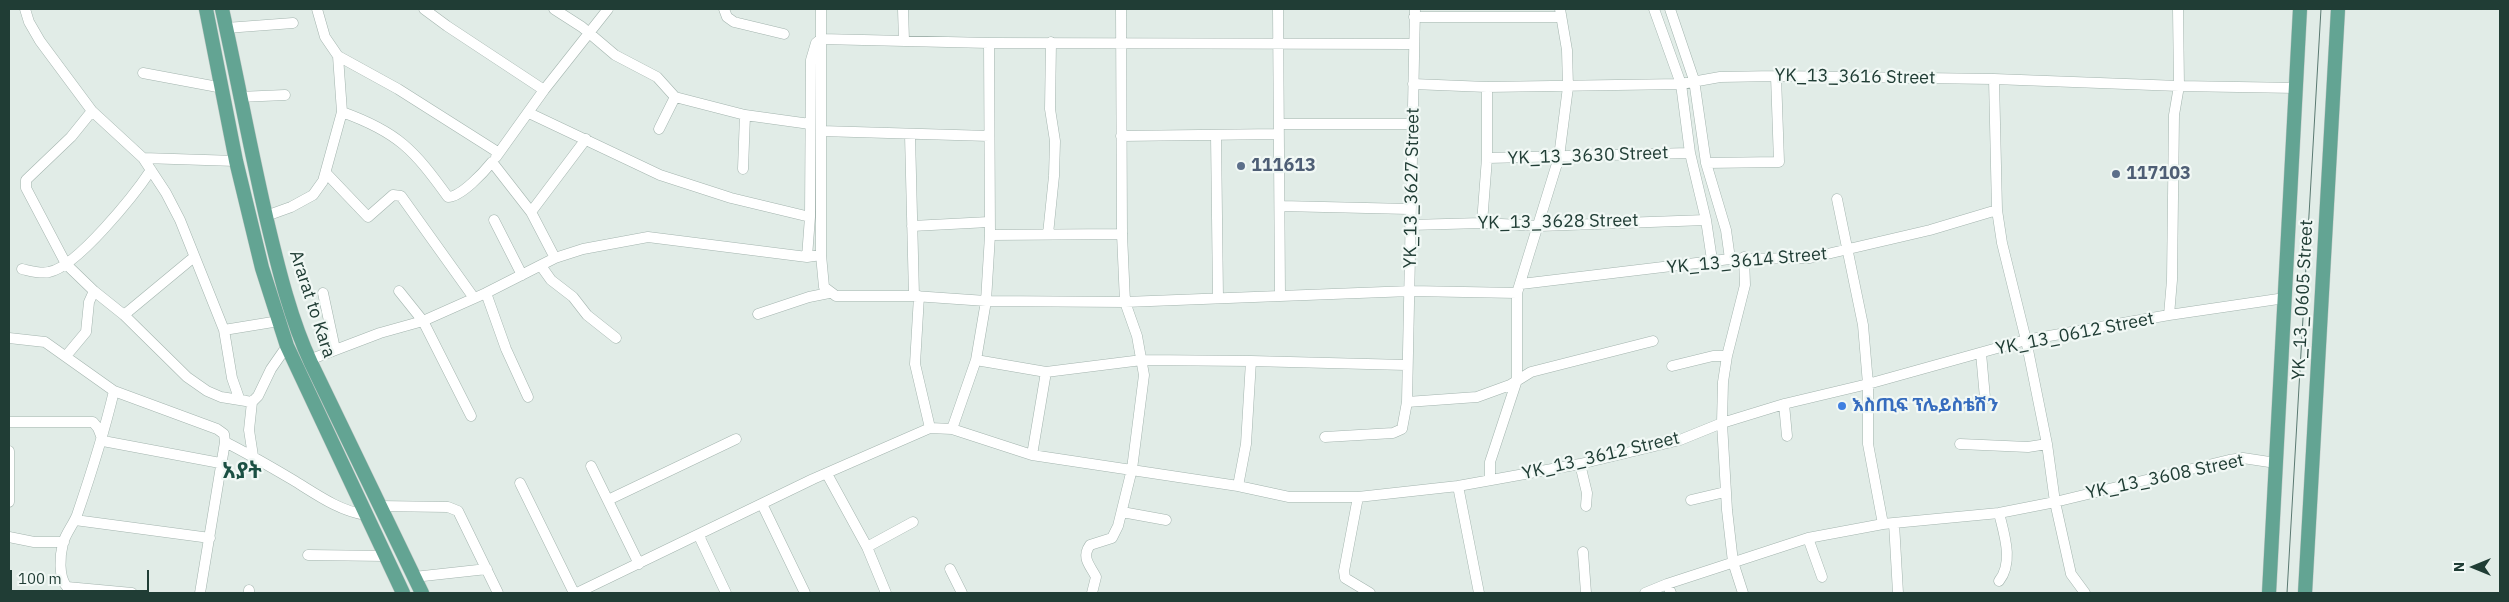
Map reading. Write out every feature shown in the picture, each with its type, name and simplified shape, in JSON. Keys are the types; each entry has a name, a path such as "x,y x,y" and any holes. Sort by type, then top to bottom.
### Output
{"main road":[{"name":"Ararat to Kara","path":"206,9 236,161 262,268 286,346 403,593"},
{"name":"Ararat to Kara","path":"222,9 239,98 266,216 285,288 309,360 422,593"},
{"name":"YK_13_0605 Street","path":"2269,593 2300,9"},
{"name":"YK_13_0605 Street","path":"2305,593 2338,9"},
{"path":"230,126 245,124"},
{"path":"340,461 355,455"}],"street":[{"path":"25,9 29,22 40,41 92,111 143,158 173,206 224,330 232,378 239,398"},
{"path":"317,9 328,42 338,56 398,89 499,153"},
{"path":"424,9 544,90"},
{"path":"554,9 615,54 657,76 674,97 745,115 810,124"},
{"path":"342,112 368,121 396,137 419,158 448,197 452,197 479,177 492,162 544,90 608,9"},
{"path":"724,9 727,17 734,22 784,34"},
{"path":"821,9 821,255 824,287 829,293"},
{"path":"903,9 904,41"},
{"path":"1092,593 1096,576 1087,562 1087,549 1097,542 1112,538 1118,526 1132,469 1144,375 1132,318 1125,302 1122,234 1121,9"},
{"path":"1278,9 1278,129 1281,206 1280,296"},
{"path":"1654,9 1681,84 1690,153 1706,220 1712,260"},
{"path":"1670,9 1694,80 1706,163 1726,230 1730,259"},
{"path":"2169,315 2172,271 2174,115 2179,86 2178,9"},
{"path":"1415,13 1560,13 1567,50 1568,87 1559,157 1519,289 1517,380 1490,462 1490,480"},
{"name":"YK_13_3627 Street","path":"1325,436 1393,433 1402,429 1407,402 1406,365 1411,291 1409,209 1415,13"},
{"path":"226,28 293,24"},
{"path":"807,257 810,217 811,60 816,43 821,39 989,43 1413,44"},
{"path":"1048,234 1055,142 1050,109 1051,42"},
{"path":"952,429 976,360 986,301 990,235 989,43"},
{"path":"266,216 291,207 313,195 319,188 326,173 342,112 338,56"},
{"path":"143,73 223,88"},
{"path":"1706,163 1779,162 1776,76"},
{"name":"YK_13_3616 Street","path":"1413,84 1487,87 1568,87 1681,84 1694,80 1776,76 1994,78 2179,86 2296,88"},
{"path":"1994,78 1998,210 2002,243 2026,340 2047,444 2055,502 2071,574 2085,593"},
{"path":"1482,223 1487,158 1487,87"},
{"path":"239,98 284,95"},
{"path":"660,129 674,97"},
{"path":"92,111 70,137 26,180 26,188 66,264 94,291 124,315 177,367 207,391 221,397 239,398 252,402"},
{"path":"529,113 660,174 731,198 810,217"},
{"path":"743,168 745,115"},
{"path":"1121,136 1216,135 1278,129 1411,124"},
{"path":"821,131 988,136"},
{"path":"520,483 576,593 762,504 930,428 915,364 917,296 912,226 910,135"},
{"path":"1216,135 1218,298"},
{"path":"531,212 586,139"},
{"name":"YK_13_3630 Street","path":"1487,158 1690,153"},
{"path":"143,158 236,161"},
{"path":"492,162 531,212 555,258"},
{"path":"22,270 50,272 66,264 118,215 151,170"},
{"path":"326,173 368,216 393,196 399,194 474,298"},
{"path":"1645,593 1669,588 1733,562 1808,538 1883,524 1868,444 1868,384 1863,325 1846,251 1837,199"},
{"path":"1281,206 1409,209"},
{"name":"YK_13_3614 Street","path":"758,314 809,296 829,293 836,296 917,296 986,301 1125,302 1411,291 1519,289 1712,260 1744,257 1810,258 1846,251 1998,210"},
{"path":"494,220 522,275"},
{"name":"YK_13_3628 Street","path":"1410,225 1482,223 1539,226 1706,220"},
{"path":"912,226 989,222"},
{"path":"990,235 1122,234"},
{"path":"309,360 335,349 423,321 486,293 555,258 584,249 648,237 807,257 821,255"},
{"path":"124,315 194,257"},
{"path":"1743,593 1733,562 1725,492 1722,423 1723,382 1727,356 1745,285 1744,257"},
{"path":"541,266 551,280 573,297 587,316 616,338"},
{"path":"66,356 86,332 89,302 94,291"},
{"path":"399,291 423,321 471,416"},
{"path":"323,292 335,349"},
{"path":"486,293 506,349 528,397"},
{"name":"YK_13_0612 Street","path":"1868,384 2026,340 2169,315 2286,298"},
{"path":"224,330 279,321"},
{"path":"9,338 45,342 114,391 217,429 224,434 225,442 200,593"},
{"path":"1407,402 1477,397 1496,391 1531,372 1653,341"},
{"path":"253,456 249,430 252,402 258,396 271,369 286,346"},
{"path":"1970,407 1981,403 1985,398 1981,353"},
{"path":"1672,366 1713,356 1727,356"},
{"path":"976,360 1046,372 1142,360 1406,365"},
{"path":"1238,486 1246,444 1251,361"},
{"path":"1032,455 1046,372"},
{"name":"YK_13_3612 Street","path":"930,428 952,429 1032,455 1238,486 1289,497 1358,497 1458,486 1580,464 1680,440 1722,423 1784,404 1868,384"},
{"path":"114,391 103,441 75,520 64,542 62,578 67,587 132,593"},
{"path":"1784,404 1787,436"},
{"path":"9,422 93,422 98,428 103,441"},
{"path":"608,500 736,439"},
{"path":"103,441 220,464"},
{"path":"225,442 253,456 322,498 353,513 366,515"},
{"path":"1960,444 2028,447 2047,444"},
{"path":"9,451 9,502"},
{"name":"YK_13_3608 Street","path":"1883,524 1999,512 2055,502 2229,460 2243,458 2276,462"},
{"path":"1580,464 1587,493 1586,506"},
{"path":"591,466 639,564"},
{"path":"827,474 867,547 886,593"},
{"path":"1458,486 1479,593"},
{"path":"1691,500 1725,492"},
{"path":"1358,497 1344,578 1370,593"},
{"path":"762,504 805,593"},
{"path":"379,506 454,509 458,511 498,593"},
{"path":"1122,512 1166,520"},
{"path":"1999,512 2007,558 2005,573 1999,581"},
{"path":"75,520 210,538"},
{"path":"867,547 913,522"},
{"path":"1894,523 1898,593"},
{"path":"698,536 726,593"},
{"path":"9,537 34,542 64,542"},
{"path":"1808,538 1822,577"},
{"path":"1583,552 1586,593"},
{"path":"308,555 386,556"},
{"path":"414,577 487,569"},
{"path":"950,569 962,593"}],"tram line":[{"path":"2287,593 2321,9"}],"place":[{"name":"111613","path":"1241,166"},
{"name":"117103","path":"2116,174"},
{"name":"እስጢፍ ፕሌይስቴሽን","path":"1842,406"}],"district":[{"name":"አያት","path":"242,472"}]}
